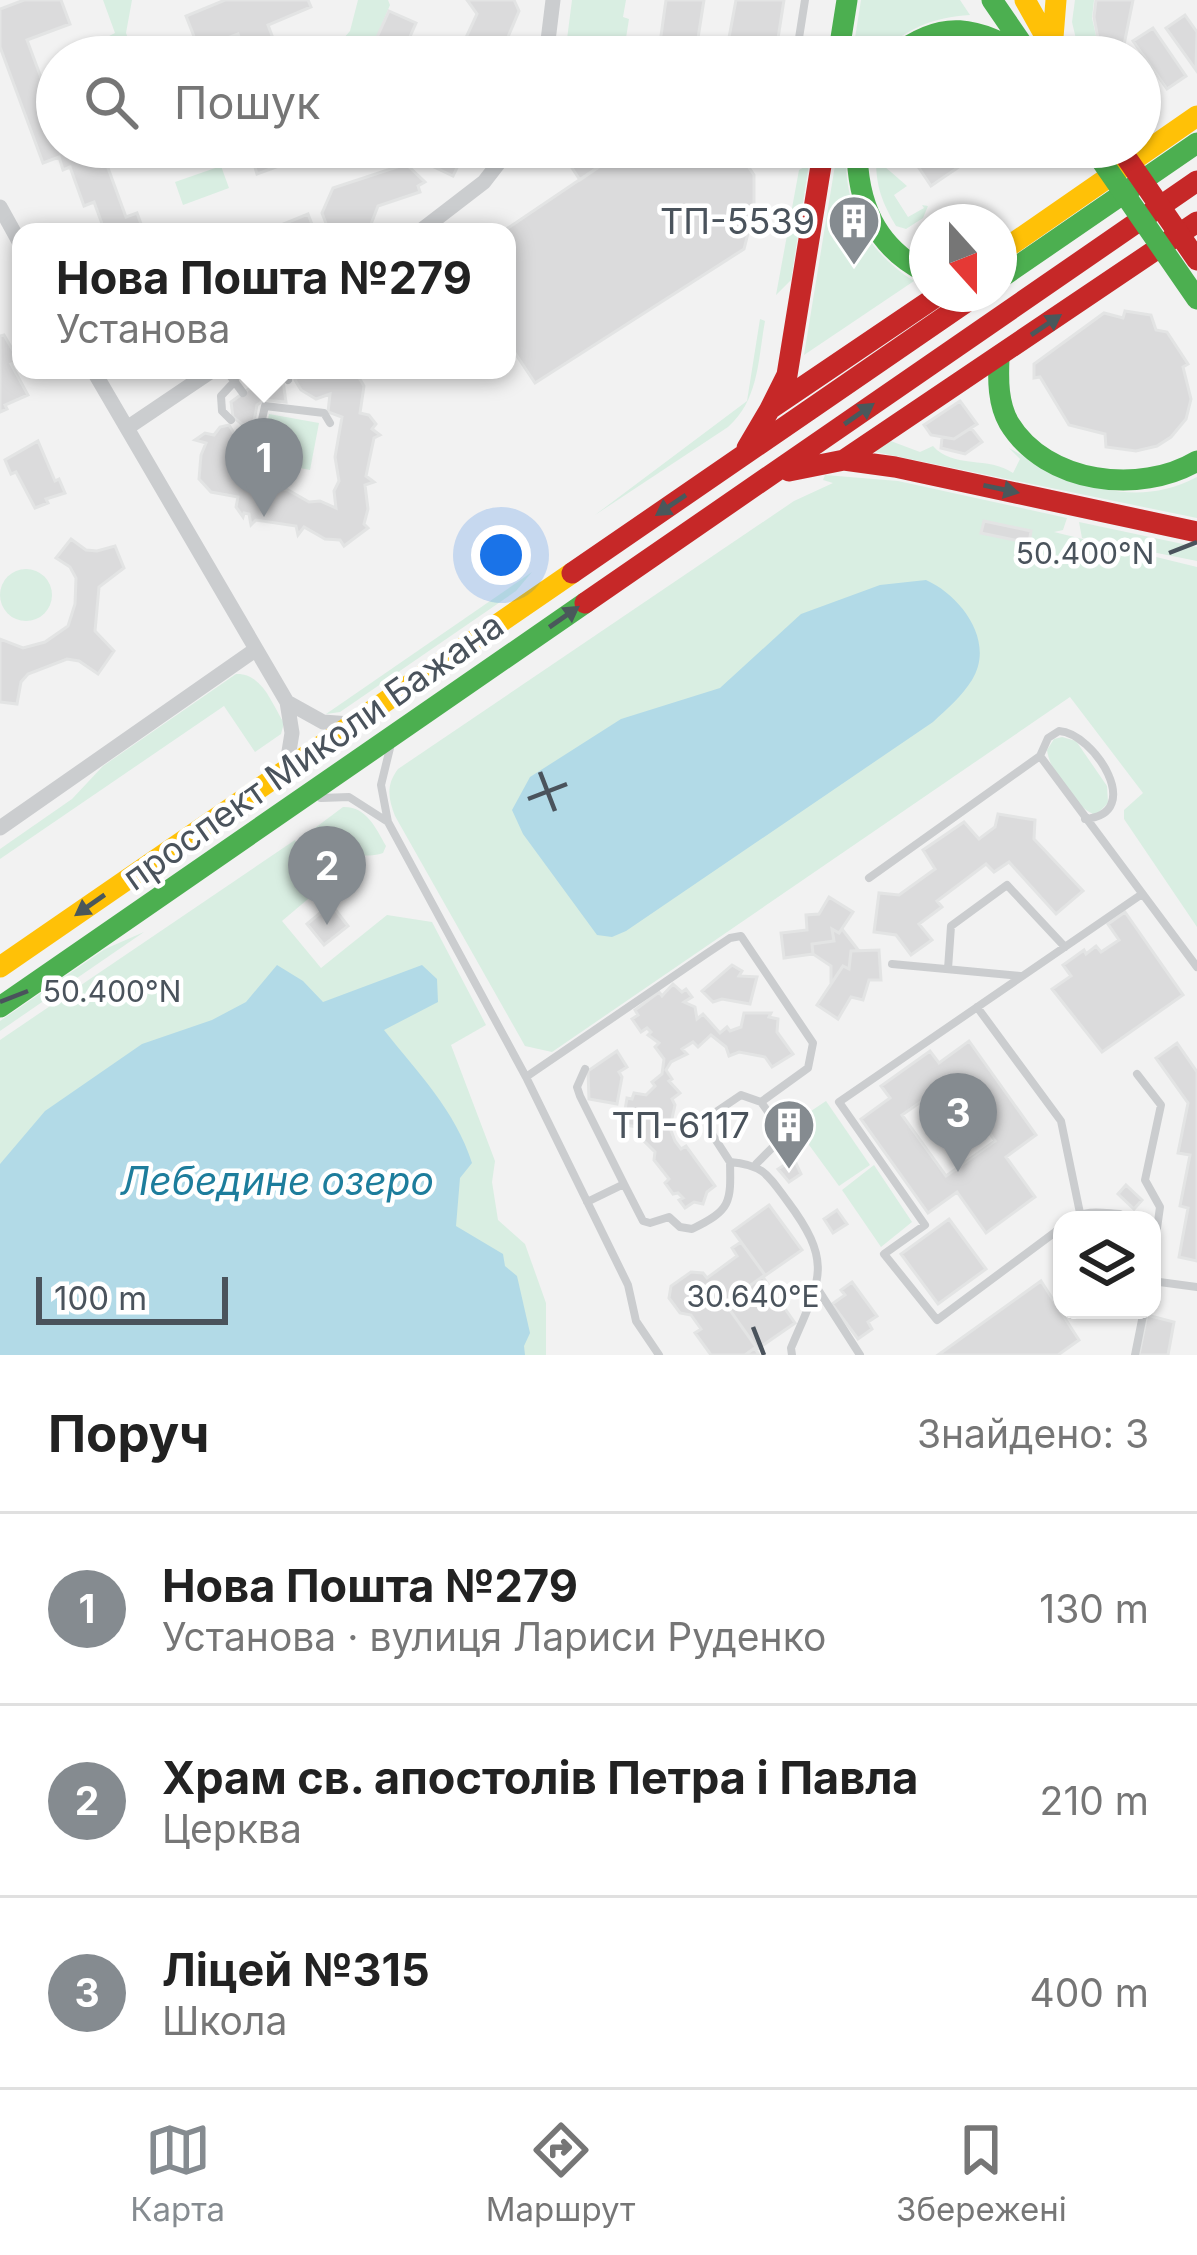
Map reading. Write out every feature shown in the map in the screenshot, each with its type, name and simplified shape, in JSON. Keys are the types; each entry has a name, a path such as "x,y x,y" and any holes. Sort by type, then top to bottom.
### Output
{"main road":[{"path":"841,36 847,0"},
{"path":"992,0 1025,36"},
{"path":"1025,0 1036,36"},
{"path":"1047,36 1056,0"},
{"path":"930,36 952,28 992,36"},
{"path":"1161,141 1197,116"},
{"path":"1161,168 1197,143"},
{"path":"742,457 787,375 821,168"},
{"path":"855,168 870,222 909,265"},
{"path":"1107,168 1197,299"},
{"path":"1017,241 1122,168"},
{"path":"1133,168 1197,260"},
{"path":"1017,267 1161,168"},
{"name":"проспект Миколи Бажана","path":"0,1006 1197,181"},
{"path":"844,460 1197,222"},
{"path":"770,409 913,312"},
{"name":"проспект Миколи Бажана","path":"0,967 952,312"},
{"path":"999,358 1002,405 1021,439 1038,453 1126,482 1163,478 1197,461"},
{"path":"762,480 803,466 844,460 895,466 1197,532"}],"street":[{"path":"549,36 553,0"},
{"path":"431,223 495,168"},
{"path":"98,379 287,702 292,724 286,770"},
{"path":"127,428 200,379"},
{"path":"0,828 255,650"},
{"path":"287,702 323,722 353,724"}],"lane":[{"path":"799,36 805,0"},
{"path":"231,420 222,411 221,396 235,381 243,393"},
{"path":"257,471 253,460 265,406 324,413 330,423"},
{"path":"400,730 382,773 388,822 526,1078 628,1285 636,1322 659,1355"},
{"path":"869,878 1040,756 1048,738 1059,730 1081,737 1115,787 1109,811 1085,819"},
{"path":"1040,756 1197,967"},
{"path":"296,804 349,797 388,822"},
{"path":"948,969 951,926 1007,885 1065,946"},
{"path":"1053,1233 937,1320 884,1254 925,1226 839,1102 1142,894"},
{"path":"526,1078 730,938 740,936 813,1043 808,1069 761,1102"},
{"path":"892,964 1021,976"},
{"path":"977,1007 1060,1121 1080,1211"},
{"path":"585,1070 578,1087 580,1096 643,1221 669,1217 680,1227 692,1229 726,1208 731,1200 730,1162 710,1131 710,1116 741,1095 761,1102 779,1127 778,1142 756,1164"},
{"path":"1137,1074 1161,1105 1145,1180 1159,1211"},
{"path":"730,1162 756,1164 813,1236 819,1256 817,1286 792,1355"},
{"path":"587,1202 624,1184"},
{"path":"1161,1282 1197,1287"},
{"path":"817,1286 860,1355"},
{"path":"1135,1355 1142,1319"}],"green space":[{"path":"103,0 132,0 127,36 109,36 115,33"},
{"path":"358,0 388,0 377,36 346,36"},
{"path":"572,0 626,0 626,36 567,36"},
{"path":"861,0 960,0 970,15 944,18 903,36 855,36"},
{"path":"1075,0 1094,0 1096,36 1075,36"},
{"path":"222,168 229,188 183,205 175,182"},
{"path":"808,168 791,280 776,295 799,170"},
{"path":"835,168 846,168 860,224 882,255 909,277 909,284 804,355"},
{"path":"876,168 886,168 907,186 894,195 909,216 909,227 896,226 884,202"},
{"path":"760,319 765,321 756,378 746,404 738,416 595,515 747,401"},
{"path":"269,414 319,423 310,470 260,460"},
{"path":"888,440 920,452 933,446 951,458 1013,473 1020,459 1009,448 1077,481 1124,492 1148,492 1197,477 1197,518 871,451"},
{"path":"825,475 898,481 1067,518 1063,530 1054,532 1197,567 1197,927 1124,819 1124,810 1143,793 1070,697 552,1052 525,1046 395,816 389,792 394,775 794,501 833,483 823,480"},
{"path":"1079,522 1197,547 1197,561 1082,538"},
{"path":"26,569 45,576 52,595 45,614 26,621 7,614 0,595 7,576"},
{"path":"532,572 516,591 340,712 326,714"},
{"path":"236,674 253,678 265,690 284,723 281,734 255,752 224,706 0,859 0,849 72,799 103,766"},
{"path":"1054,739 1076,741 1107,786 1108,803 1096,815 1072,797 1053,768 1047,750"},
{"path":"343,807 369,819 386,846 383,853 343,852 307,834"},
{"name":"Лебедине озеро","path":"295,840 321,888 282,921 321,968 387,915 432,922 486,1025 451,1045 495,1161 492,1182 498,1220 525,1244 546,1303 546,1355 0,1355 0,1040"},
{"path":"144,932 0,1031 0,1021 105,949"},
{"path":"826,1101 870,1165 839,1186 793,1123"},
{"path":"874,1165 912,1222 881,1247 842,1190"}],"water":[{"path":"926,580 951,596 977,635 978,665 959,697 933,722 626,931 612,937 597,935 523,834 512,810 530,777 621,719 720,688 801,614 880,585"},
{"name":"Лебедине озеро","path":"277,965 303,981 323,1002 422,965 437,979 438,1002 384,1030 434,1093 465,1144 472,1163 460,1178 456,1226 503,1254 505,1266 517,1276 530,1333 525,1355 0,1355 0,1164 45,1111 142,1044 212,1020 246,1002"}],"building":[{"path":"24,0 61,0 70,24 27,40 36,64 36,144 0,47 0,9"},
{"path":"225,0 308,0 311,7 268,25 272,36 194,36 186,16"},
{"path":"467,0 514,0 519,11 508,36 467,36 477,14"},
{"path":"666,0 704,0 698,36 661,36"},
{"path":"736,0 784,0 778,36 729,36"},
{"path":"1096,0 1133,0 1126,36 1098,36"},
{"path":"389,11 416,23 410,36 378,36"},
{"path":"1185,15 1197,32 1196,70 1166,28"},
{"path":"1161,40 1186,76 1167,89 1161,81"},
{"path":"70,168 108,168 126,217 137,213 141,223 102,223 94,202 84,206"},
{"path":"394,168 410,168 425,182 418,186 420,192 378,206 371,223 326,223 322,213 333,188"},
{"path":"572,168 597,168 580,180"},
{"path":"597,168 749,168 754,175 754,210 744,249 535,383 516,354 515,223"},
{"path":"919,168 957,168 931,186"},
{"path":"308,214 312,223 286,223"},
{"path":"1125,311 1151,315 1156,330 1167,332 1188,364 1183,367 1191,399 1186,419 1171,437 1136,451 1106,447 1105,434 1069,425 1040,377 1034,378 1034,364 1104,313 1123,318"},
{"path":"4,335 12,349 12,379 19,379 28,395 0,412 0,336"},
{"path":"262,379 283,380 286,402 264,400 257,405 253,427 233,417 231,402"},
{"path":"360,379 364,386 360,413 369,415 376,424 372,429 380,435 374,438 366,476 374,482 365,485 368,509 364,524 368,528 344,546 340,540 325,539 304,527 298,535 296,526 256,520 251,525 249,514 243,517 236,507 238,497 211,492 199,479 206,443 195,440 229,425 239,451 230,464 247,467 248,483 288,490 309,502 336,508 335,457 342,417 328,412 330,394 316,399 295,380"},
{"path":"960,401 977,424 954,439 931,435 924,425"},
{"path":"971,428 982,442 965,454 941,448 942,437 954,439"},
{"path":"38,441 65,493 35,508 5,460"},
{"path":"984,521 1031,531 1029,543 981,533"},
{"path":"71,539 86,550 115,546 124,568 99,587 95,631 114,651 98,674 67,659 28,674 21,682 17,704 0,702 0,639 23,648 45,642 68,626 76,578 56,558"},
{"path":"998,814 1035,820 1034,839 1083,891 1056,914 1009,862 994,872 986,864 937,901 942,907 919,924 932,940 911,955 896,935 874,932 879,893 899,895 935,869 923,850 964,822 979,839 995,827"},
{"path":"829,897 853,912 839,933 832,929 834,941 812,944 813,954 784,958 781,933 807,930 806,915 819,914"},
{"path":"331,904 348,926 324,945 307,924"},
{"path":"1125,912 1183,995 1102,1052 1052,989 1071,976 1063,965 1084,950 1086,954 1096,946 1101,952 1119,940 1108,924"},
{"path":"832,929 839,933 842,929 859,951 851,951 849,969 843,966 831,984 831,966 813,954 812,944 834,941"},
{"path":"879,950 881,980 869,980 863,1000 851,997 838,1019 817,1005 843,966 849,969 851,951"},
{"path":"732,965 742,971 739,976 757,977 750,1004 713,1002 702,991"},
{"path":"673,984 692,997 684,1002 695,1007 697,1019 703,1014 720,1033 727,1027 730,1031 741,1027 744,1013 771,1013 769,1017 778,1019 777,1032 793,1054 772,1067 765,1057 739,1052 729,1056 711,1035 698,1047 693,1042 682,1049 687,1054 671,1062 666,1070 669,1081 680,1093 672,1099 670,1128 681,1149 686,1146 715,1186 703,1204 694,1202 685,1208 679,1200 683,1198 665,1183 669,1179 654,1160 655,1152 639,1136 642,1128 626,1125 624,1116 627,1098 632,1099 634,1093 646,1095 655,1086 652,1082 662,1074 664,1059 655,1047 659,1043 648,1035 651,1032 647,1028 641,1032 632,1019 638,1015 635,1010 659,992 662,996"},
{"path":"969,1041 1036,1135 1006,1157 1035,1197 986,1233 957,1192 928,1213 861,1119 890,1098 881,1086 930,1051 939,1063","holes":["952,1080 995,1141 946,1176 902,1115"]},
{"path":"1177,1043 1197,1072 1197,1261 1179,1257 1188,1208 1180,1206 1190,1155 1178,1153 1188,1103 1156,1058"},
{"path":"617,1051 627,1067 619,1072 617,1104 589,1099 588,1071"},
{"name":"ТП-6117","path":"794,1159 801,1174 789,1182 778,1169"},
{"path":"1126,1185 1142,1200 1134,1209 1118,1194"},
{"path":"769,1205 802,1250 763,1277 795,1323 756,1350 759,1355 745,1355 756,1347 725,1303 765,1275 733,1231"},
{"path":"837,1210 847,1224 833,1233 824,1219"},
{"path":"949,1219 986,1269 938,1304 901,1254"},
{"path":"741,1242 765,1275 725,1303 756,1347 745,1355 711,1355 695,1333 701,1329 691,1315 680,1313 669,1298 671,1286 691,1272 707,1278 737,1256 732,1248"},
{"path":"1041,1281 1053,1300 1053,1319 1065,1319 1079,1340 1058,1355 938,1355"},
{"path":"852,1282 877,1316 868,1322 872,1329 858,1339 832,1304"},
{"path":"1146,1319 1174,1322 1168,1355 1139,1355"}],"traffic: fast":[{"path":"841,36 847,0"},
{"path":"992,0 1017,36"},
{"path":"928,36 960,31 984,36"},
{"path":"1161,168 1197,143"},
{"path":"858,168 873,221 909,262"},
{"path":"1107,168 1197,299"},
{"path":"1017,267 1161,168"},
{"path":"999,358 1005,416 1025,444 1046,459 1070,471 1122,480 1174,472 1197,461"},
{"path":"0,1007 585,603"}],"traffic: slow":[{"path":"1025,0 1045,36"},
{"path":"1053,36 1056,0"},
{"path":"1161,141 1197,116"},
{"path":"1017,241 1122,168"},
{"path":"0,967 572,573"}],"traffic: jam":[{"path":"770,409 787,375 821,168"},
{"path":"1133,168 1197,260"},
{"path":"585,603 1197,181"},
{"path":"789,471 844,460 1197,222"},
{"path":"747,448 770,409 913,312"},
{"path":"572,573 952,312"},
{"path":"844,460 1197,532"}],"place":[{"name":"ТП-5539","path":"854,267"},
{"name":"Нова Пошта №279","path":"264,517"},
{"name":"Храм св. апостолів Петра і Павла","path":"327,925"},
{"name":"ТП-6117","path":"789,1171"},
{"name":"Ліцей №315","path":"958,1172"}]}
